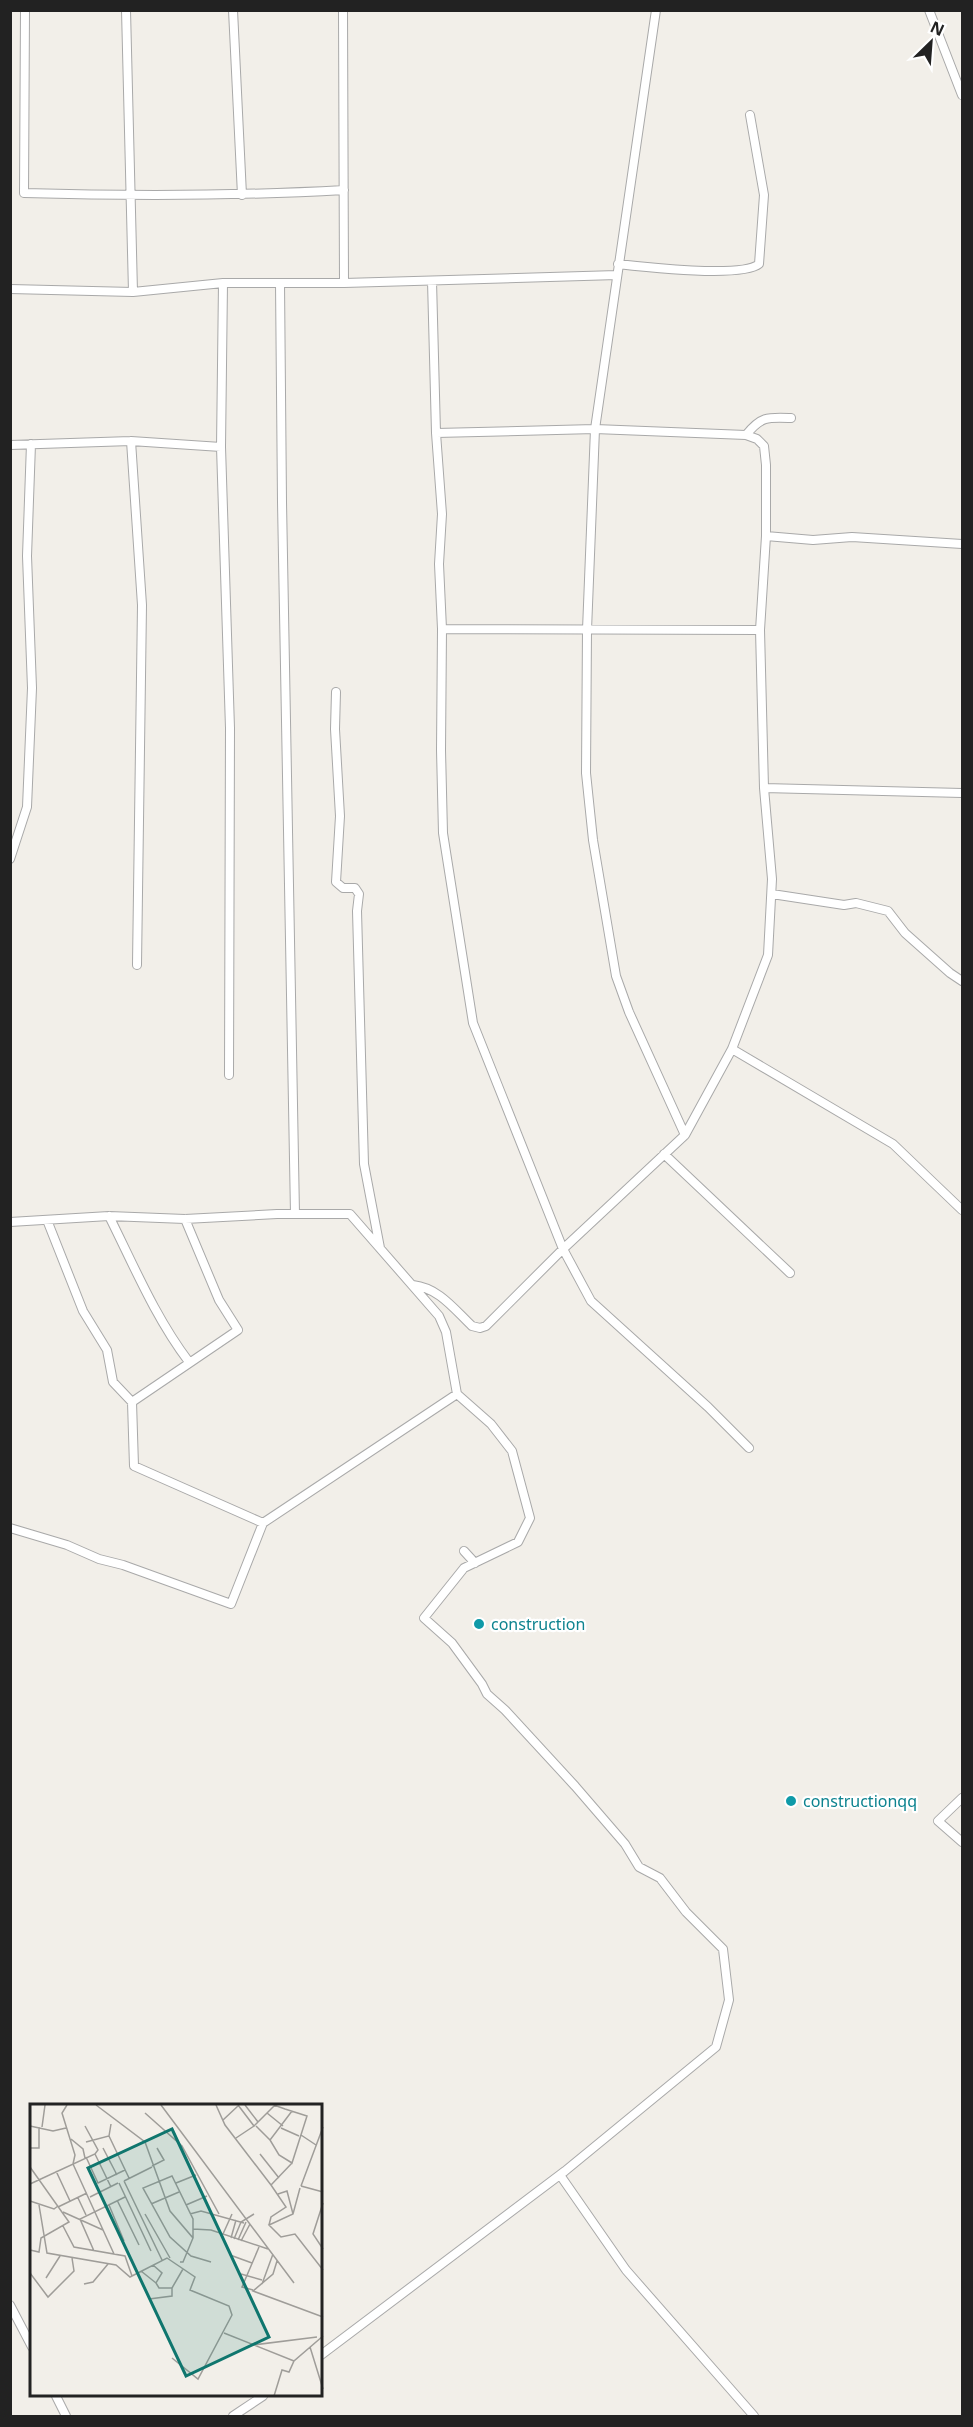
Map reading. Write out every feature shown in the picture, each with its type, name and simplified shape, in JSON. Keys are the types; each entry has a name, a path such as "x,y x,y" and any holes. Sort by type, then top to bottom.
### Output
{"street":[{"path":"25,10 24,193 132,196 242,195 344,190"},
{"path":"126,10 133,292"},
{"path":"232,10 242,195"},
{"path":"343,10 344,283"},
{"path":"656,10 649,72 618,264 595,429 587,630 586,773 593,840 616,976 629,1012 685,1135"},
{"path":"929,10 963,95"},
{"path":"618,264 668,269 746,270 759,264 765,195 750,115"},
{"path":"10,289 133,292 223,283 344,283 617,275"},
{"path":"432,281 436,433 442,514 439,564 442,629 443,833 473,1023 563,1249 591,1301 708,1407 749,1448"},
{"path":"223,283 221,447 230,728 229,1075"},
{"path":"280,283 295,1214"},
{"path":"746,435 755,424 767,417 791,418"},
{"path":"413,1285 425,1286 436,1292 472,1326 480,1328 486,1326 563,1249 685,1135 732,1049 768,955 772,879 764,788 760,630 766,536 764,446 757,439 746,435 595,429 436,433"},
{"path":"10,445 130,441 221,447"},
{"path":"130,441 142,605 137,964"},
{"path":"10,859 27,807 32,688 27,556 31,444"},
{"path":"766,536 813,540 852,537 963,544"},
{"path":"442,629 760,630"},
{"path":"336,692 335,729 340,816 336,882 343,888 355,888 359,894 357,910 364,1164 380,1248"},
{"path":"764,788 963,793"},
{"path":"771,894 844,905 856,903 888,911 905,933 950,973 963,981"},
{"path":"732,1049 893,1144 963,1210"},
{"path":"664,1154 790,1273"},
{"path":"10,1222 109,1216 185,1219 350,1214 439,1316 446,1332 457,1394 491,1424 512,1451 530,1518 518,1542 464,1568 424,1618 452,1643 487,1694 505,1710 582,1794 624,1844 639,1867 660,1878 686,1912 723,1949 729,2000 716,2047 560,2175 322,2354"},
{"path":"109,1216 150,1301 171,1338 189,1362"},
{"path":"132,1402 238,1330 219,1300 185,1219"},
{"path":"47,1220 83,1311 107,1350 113,1382 132,1402 134,1466 263,1523"},
{"path":"10,1528 67,1545 99,1559 123,1565 228,1605 233,1601 263,1523 457,1394"},
{"path":"464,1551 475,1563"},
{"path":"963,1798 938,1821 963,1842"},
{"path":"560,2175 626,2270 754,2416"},
{"path":"10,2305 30,2343"},
{"path":"56,2397 66,2416"},
{"path":"233,2416 262,2397"}],"place":[{"name":"construction","path":"479,1624"},
{"name":"constructionqq","path":"791,1801"}]}
